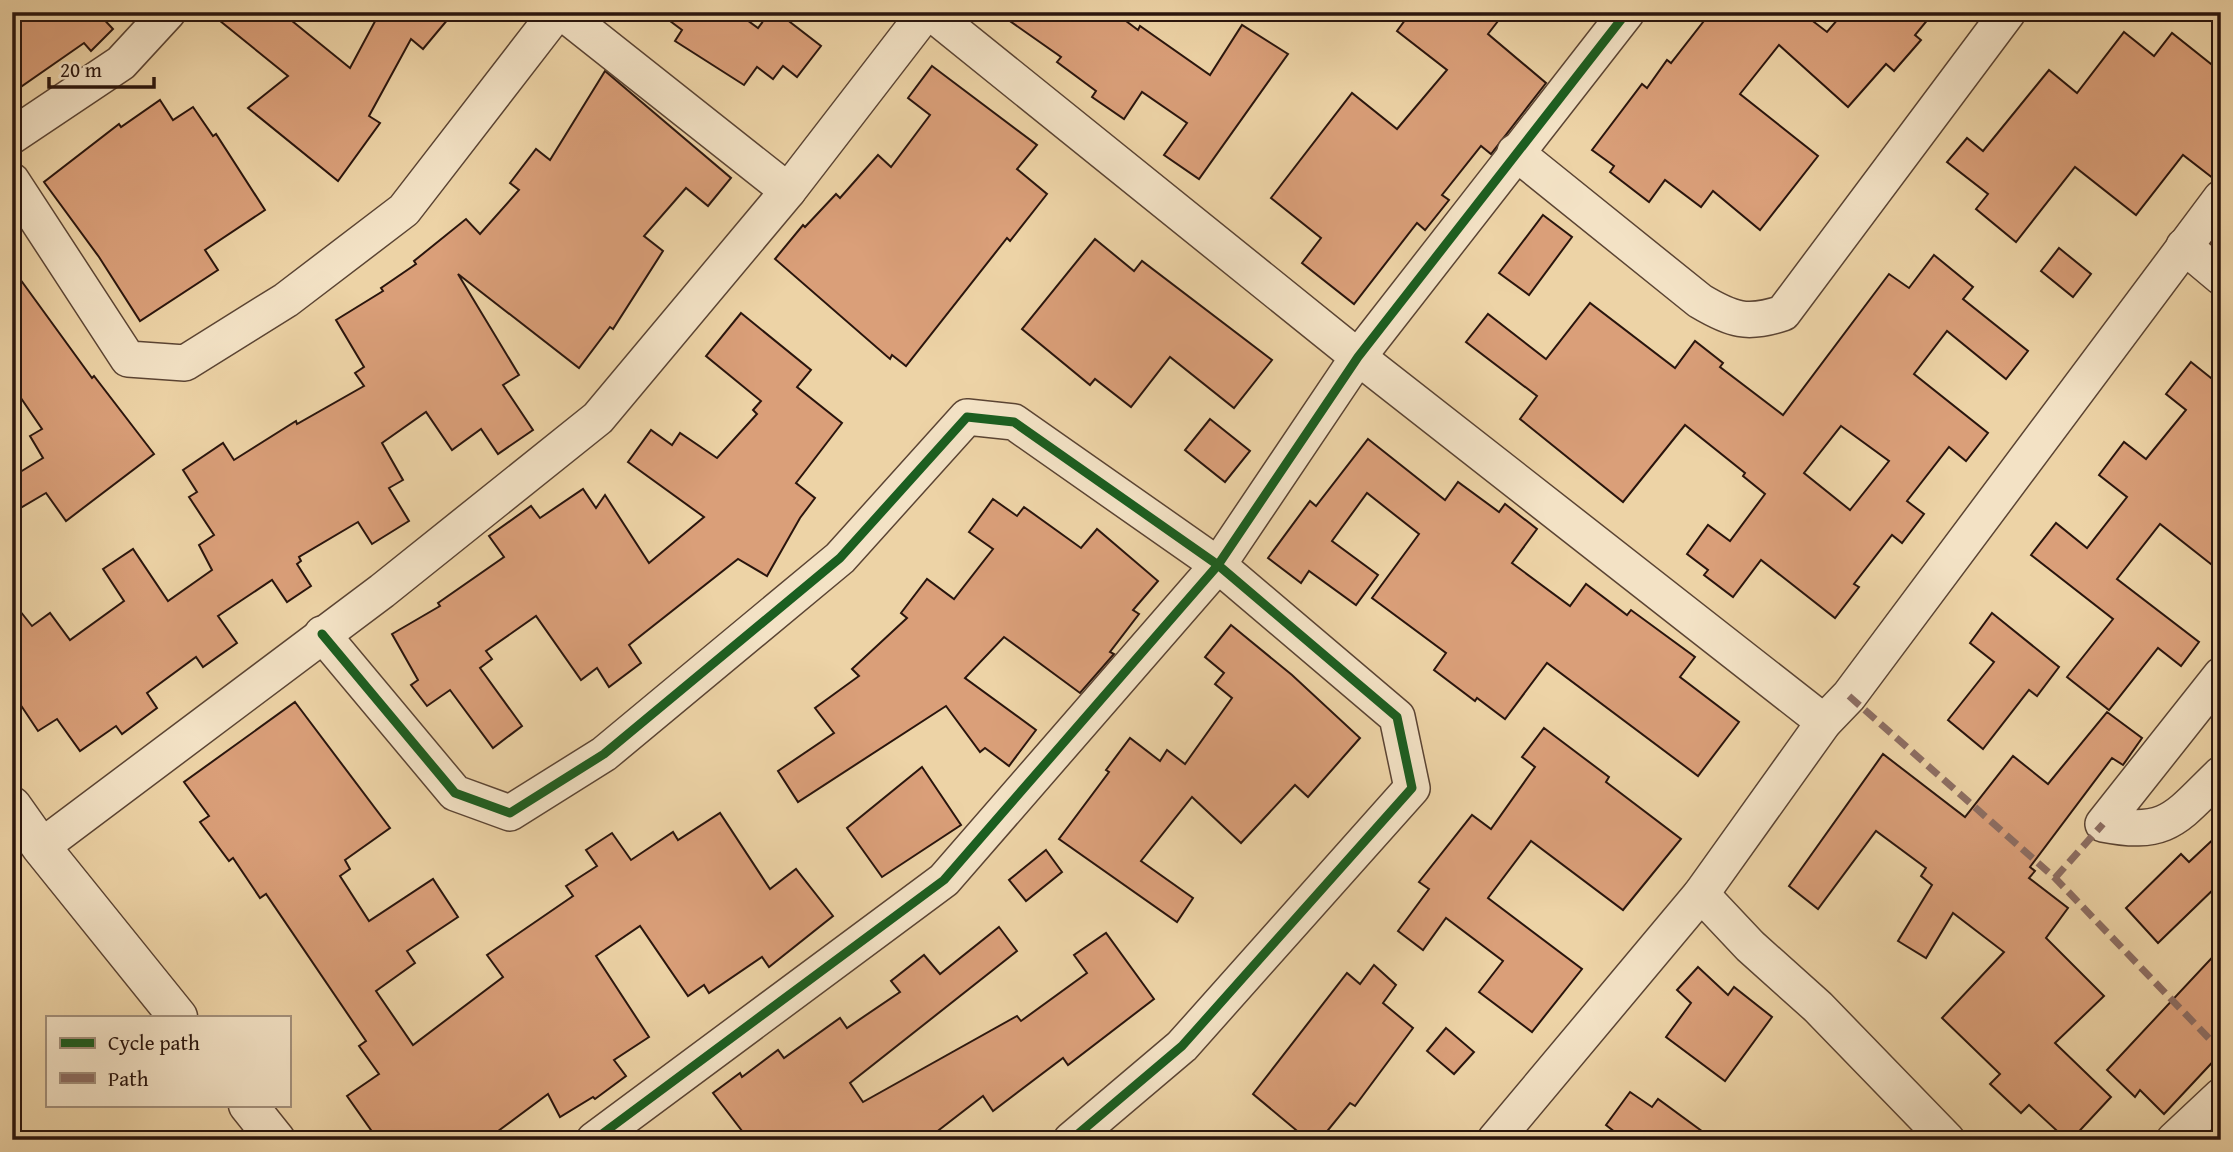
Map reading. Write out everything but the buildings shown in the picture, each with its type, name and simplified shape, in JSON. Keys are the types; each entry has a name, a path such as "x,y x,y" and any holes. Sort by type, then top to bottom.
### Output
{"street":[{"path":"12,136 121,63 168,12"},
{"path":"12,181 128,359 185,363 286,300 404,210 557,12"},
{"path":"562,12 788,191"},
{"path":"41,847 382,591 598,418 788,191 928,12 1358,356 1824,722"},
{"path":"594,1140 944,880 1218,565 1358,356 1627,12"},
{"path":"1515,152 1700,301 1721,314 1758,322 1783,313 2008,12"},
{"path":"1495,1140 1701,894 1824,722 1849,696 2221,198"},
{"path":"2184,246 2221,276"},
{"path":"322,634 455,793 510,813 604,754 840,558 967,417 1014,422 1218,565 1397,717 1412,788 1182,1046 1071,1140"},
{"path":"2221,675 2103,824 2130,830 2171,822 2221,774"},
{"path":"12,806 41,847 177,1016"},
{"path":"1701,894 1750,946 1818,1007 1947,1140"},
{"path":"2174,1140 2221,1096"},
{"path":"249,1106 276,1140"}],"marked path":[{"path":"1849,696 2055,878 2221,1051"},
{"path":"2055,878 2103,824"}],"cycle path":[{"path":"594,1140 944,880 1218,565 1358,357 1627,12"},
{"path":"322,634 455,793 510,813 604,754 840,558 967,417 1014,422 1218,565 1397,717 1412,788 1182,1046 1071,1140"}]}
